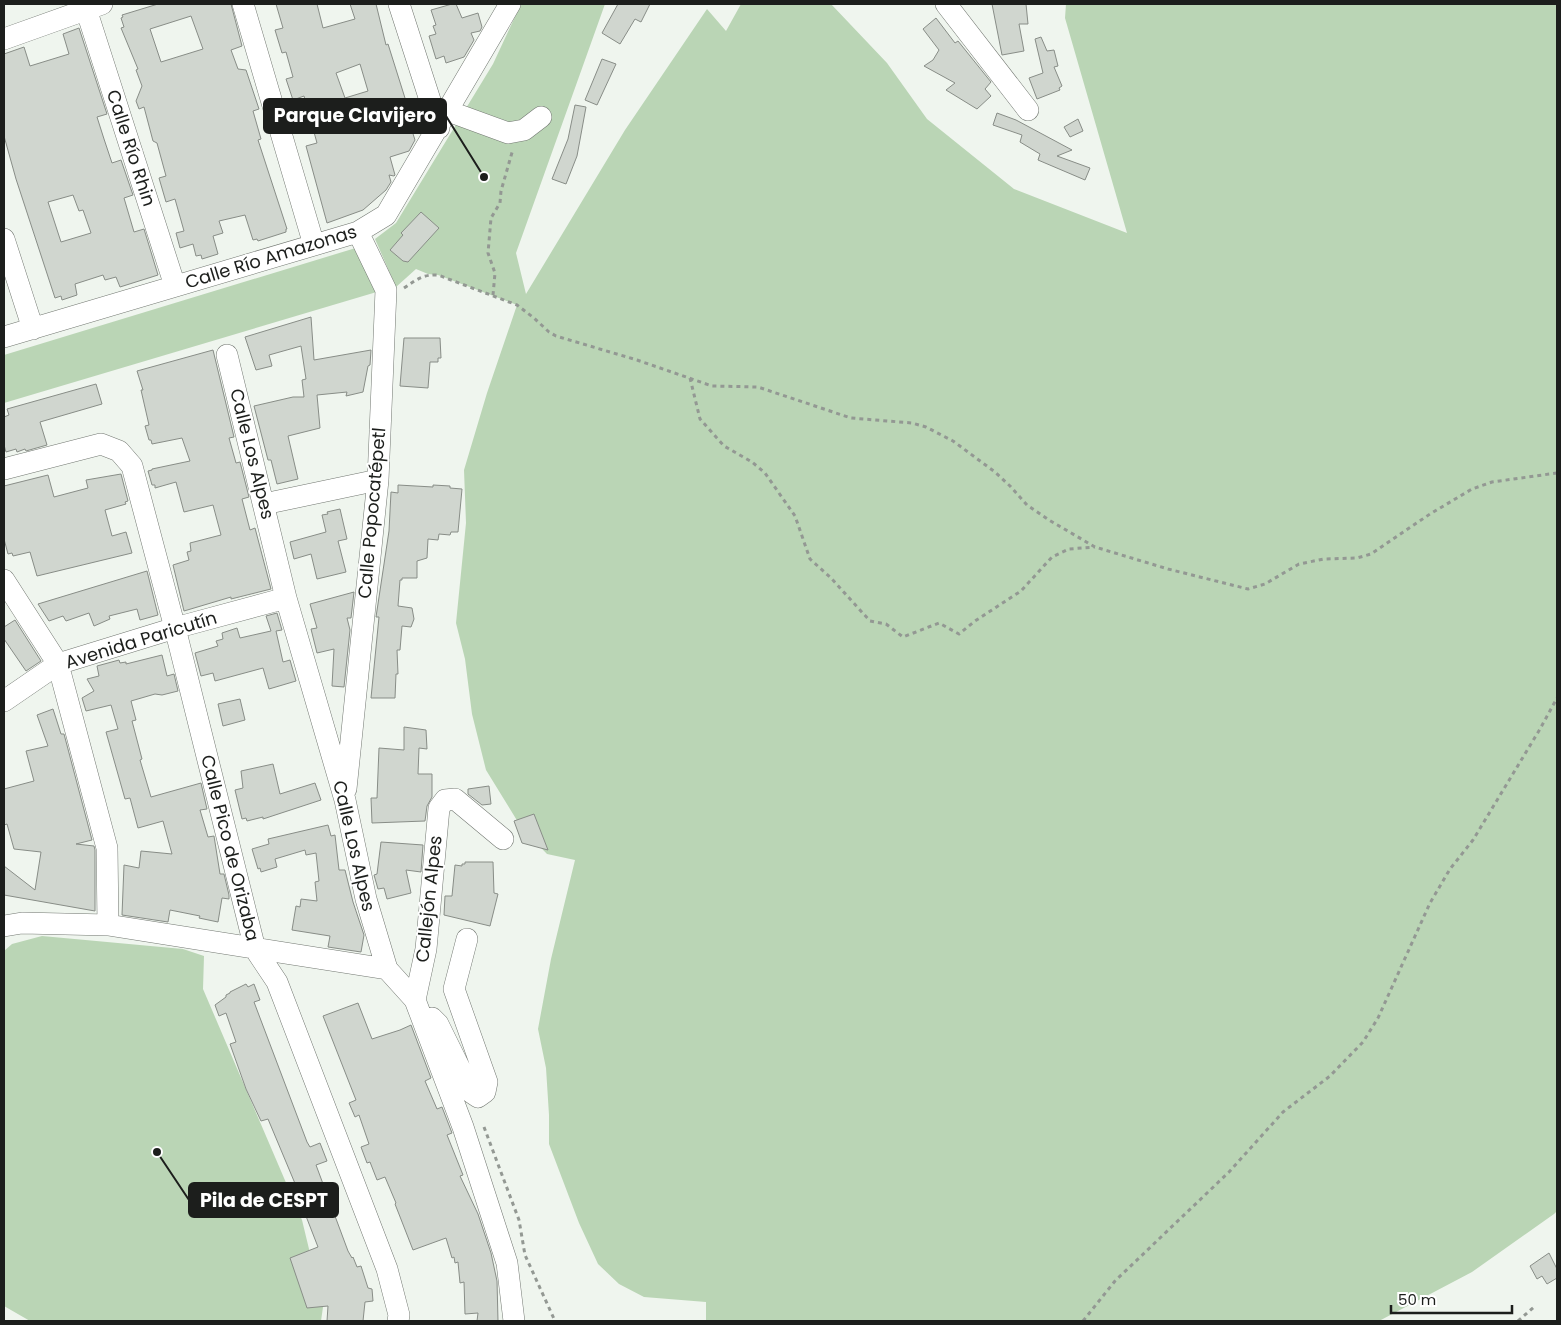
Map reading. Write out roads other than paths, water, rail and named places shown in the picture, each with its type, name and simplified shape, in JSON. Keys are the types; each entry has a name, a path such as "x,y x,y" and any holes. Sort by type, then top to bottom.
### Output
{"street":[{"path":"243,4 314,245"},
{"path":"399,4 443,119 508,133 524,130 541,117"},
{"name":"Calle Río Amazonas","path":"4,337 358,232 386,216 510,4"},
{"path":"946,4 1028,110"},
{"path":"4,38 94,7"},
{"name":"Calle Río Rhin","path":"94,7 175,286"},
{"name":"Calle Popocatépetl","path":"345,800 378,480 386,290 358,232"},
{"path":"4,239 33,329"},
{"name":"Calle Los Alpes","path":"228,355 286,598 345,800 366,899 387,968 415,1000 463,1127 508,1263 514,1321"},
{"name":"Calle Pico de Orizaba","path":"4,469 101,444 119,451 132,466 175,628 255,949 277,982 387,1269 399,1315 398,1321"},
{"path":"264,504 378,480"},
{"path":"4,580 58,664 106,848 108,924"},
{"name":"Avenida Paricutín","path":"4,701 58,664 175,628 286,598"},
{"name":"Callejón Alpes","path":"415,1000 426,949 439,808 445,800 455,799 503,840"},
{"path":"13,924 108,924 255,949 387,968"},
{"path":"415,1000 438,1024 472,1093 478,1097 485,1092 487,1082 454,989 467,938"}],"place":[{"name":"Parque Clavijero","path":"484,177"},
{"name":"Pila de CESPT","path":"157,1152"}]}
